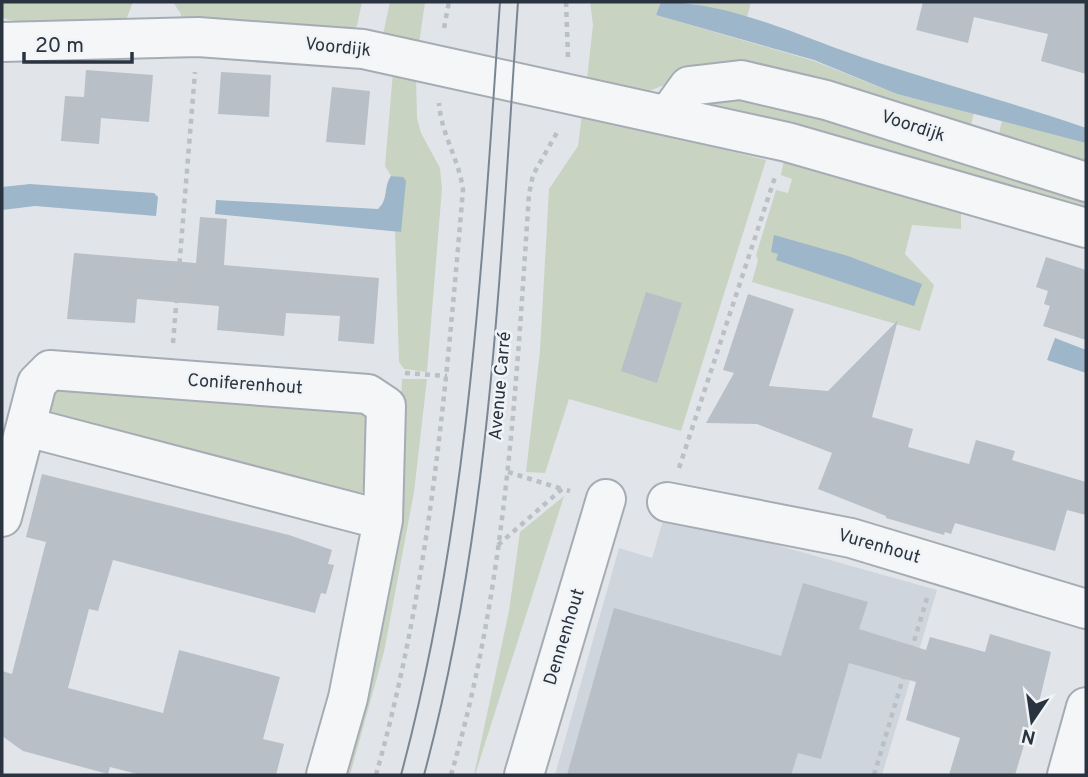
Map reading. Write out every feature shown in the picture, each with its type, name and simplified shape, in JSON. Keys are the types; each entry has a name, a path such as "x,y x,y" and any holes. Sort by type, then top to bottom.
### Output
{"street":[{"name":"Voordijk","path":"2,42 198,37 363,49 566,91 786,142 1086,228"},
{"name":"Voordijk","path":"668,115 689,86 741,80 826,100 1086,182"},
{"name":"Coniferenhout","path":"2,517 37,383 50,370 368,394 386,406 383,520 348,698 326,775"},
{"path":"27,427 383,520"},
{"name":"Dennenhout","path":"524,775 606,499"},
{"name":"Vurenhout","path":"667,502 851,538 1086,609"},
{"path":"1066,775 1086,707"}],"path":[{"path":"376,775 407,657 423,569 449,349 463,190 460,167 441,125 439,64 449,2"},
{"name":"Avenue Carré","path":"451,775 475,671 498,546 508,472 529,194 533,175 557,137 566,91 569,41 566,2"},
{"path":"170,379 198,37"},
{"path":"667,502 786,142"},
{"path":"508,472 606,499"},
{"path":"498,546 562,489"},
{"path":"874,775 937,564"}],"shaded area":[{"path":"665,514 937,590 882,775 555,775 619,548 652,558"}],"green space":[{"path":"2,2 133,2 126,20 43,22 3,18"},
{"path":"173,2 362,2 357,26 344,34 181,22 181,14"},
{"path":"390,2 425,2 419,44 382,39"},
{"path":"590,2 661,2 656,15 814,61 897,94 974,113 969,132 703,70 644,93 587,79 593,25"},
{"path":"686,2 751,2 747,17"},
{"path":"393,72 416,76 417,118 421,133 440,168 442,188 427,372 404,369 399,362 395,231 400,232 396,176 391,176 385,166"},
{"path":"734,90 1086,191 1086,211 697,104"},
{"path":"582,114 766,160 681,431 569,399 545,473 526,472 540,351 549,189 578,146"},
{"path":"1002,120 1086,143 1086,169 997,142"},
{"path":"784,160 961,210 961,229 912,225 905,254 934,285 920,331 752,282 758,260 756,255 776,190 788,193 792,179 781,175"},
{"path":"402,379 427,379 414,492 384,652 350,775 338,775 398,499"},
{"path":"56,382 368,412 369,487 358,495 45,414"},
{"path":"564,496 474,775 509,611 520,532"}],"water":[{"path":"661,2 716,8 743,15 876,62 1060,119 1086,128 1086,143 897,94 814,60 656,15"},
{"path":"391,176 403,177 406,181 401,232 215,214 216,200 378,209 384,201"},
{"path":"30,184 154,193 158,197 156,216 35,206 2,210 2,187"},
{"path":"774,235 848,256 922,284 914,306 776,260 778,254 771,252"},
{"path":"1055,338 1086,350 1086,373 1047,360"}],"building":[{"path":"923,2 1086,2 1086,74 1041,61 1048,34 974,17 968,43 916,30"},
{"path":"86,70 153,75 149,122 101,118 99,144 61,141 65,96 84,97"},
{"path":"221,72 271,75 269,117 218,114"},
{"path":"332,87 370,91 365,145 326,142"},
{"path":"200,217 227,219 224,265 379,278 374,344 338,341 340,316 286,313 284,336 217,330 219,306 137,299 135,323 67,319 74,253 196,263"},
{"path":"1046,257 1086,270 1086,340 1043,326 1050,306 1044,304 1048,291 1036,287"},
{"path":"646,292 682,303 657,383 621,371"},
{"path":"748,294 794,309 769,386 828,391 898,320 872,417 913,429 908,447 969,464 976,440 1015,451 1012,460 1086,482 1086,515 1067,510 1055,551 955,523 951,534 945,532 944,535 886,518 818,489 832,453 757,424 706,423 734,373 723,370"},
{"path":"42,474 289,535 332,550 328,564 334,565 326,594 321,593 315,613 113,560 98,611 89,609 68,688 163,713 179,650 280,677 263,739 284,744 276,775 141,775 110,767 108,774 23,751 2,736 2,671 12,674 46,542 26,537"},
{"path":"803,583 868,602 859,629 926,650 930,637 985,652 990,634 1051,652 1036,715 1033,715 1015,775 949,775 960,738 906,720 916,682 849,663 821,759 798,753 791,775 567,775 614,608 781,656"}],"tram line":[{"path":"401,775 443,584 457,488 479,294 500,2"},
{"path":"424,775 447,680 479,488 498,294 518,2"}]}
